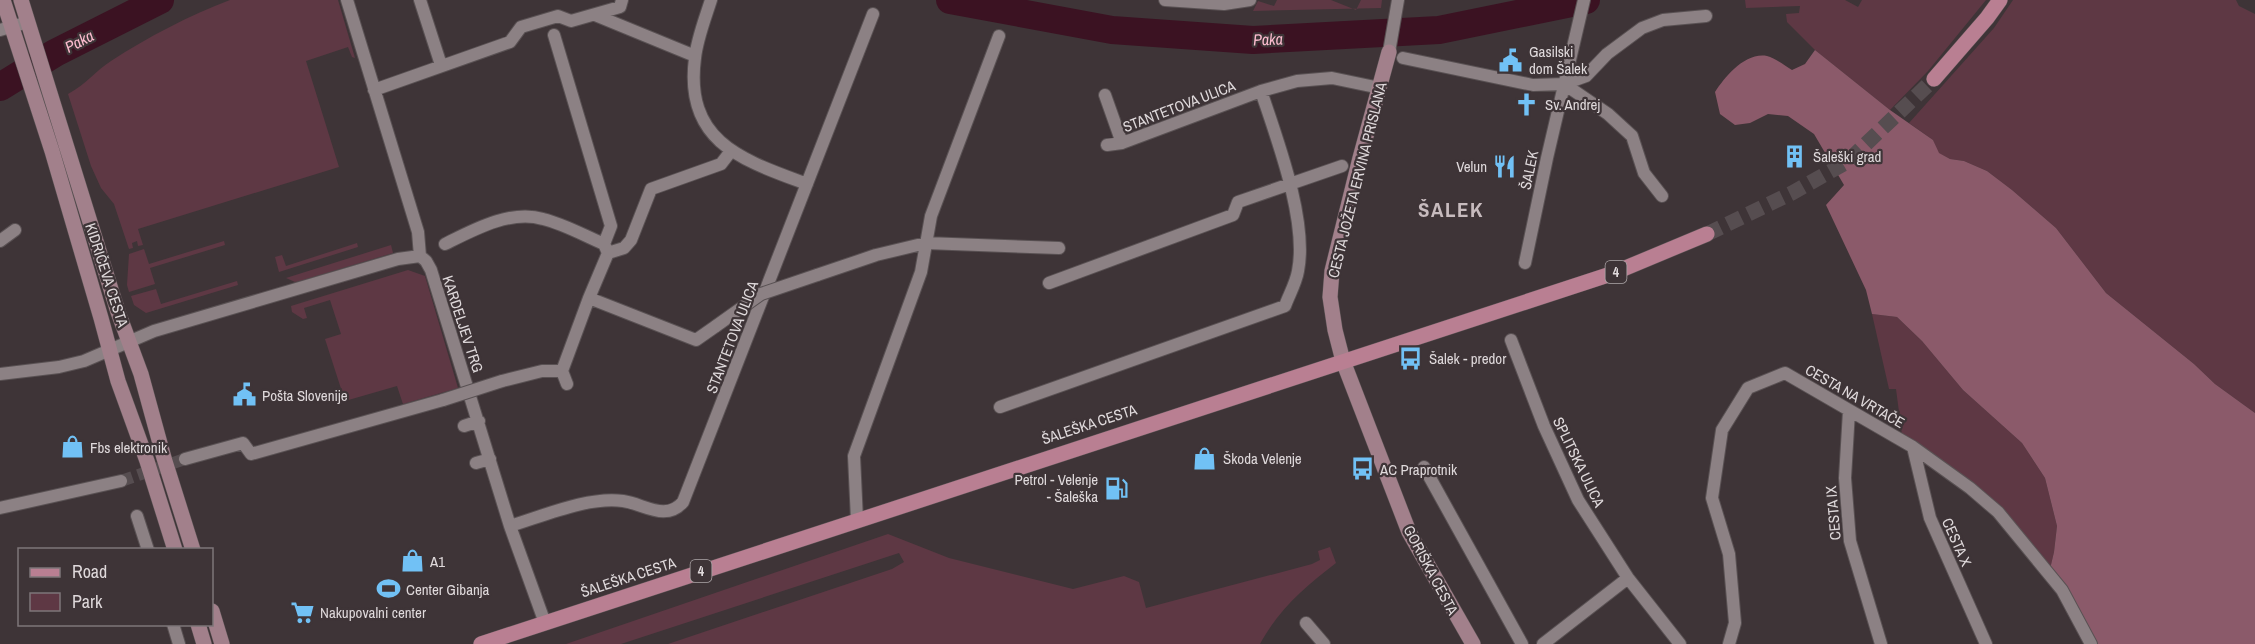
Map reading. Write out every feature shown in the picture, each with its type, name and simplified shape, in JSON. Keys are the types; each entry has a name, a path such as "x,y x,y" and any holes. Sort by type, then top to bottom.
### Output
{"main road":[{"name":"KIDRIČEVA CESTA","path":"3,0 6,28 22,59 118,381 175,548"},
{"name":"KIDRIČEVA CESTA","path":"21,0 118,312 141,374 164,458 193,548"},
{"path":"1934,79 2000,0"},
{"name":"CESTA JOŽETA ERVINA PRISLANA","path":"1393,493 1343,361 1330,297 1332,271 1380,88 1396,55"},
{"name":"ŠALEŠKA CESTA","path":"481,644 1611,274 1707,234"},
{"name":"GORIŠKA CESTA","path":"1393,493 1409,532 1473,644"},
{"path":"213,613 222,644"},
{"path":"199,626 204,644"}],"street":[{"name":"KARDELJEV TRG","path":"347,0 418,232 420,256 426,261 430,270 510,526 545,623"},
{"path":"420,0 441,65"},
{"path":"374,90 510,42 521,27 558,16 571,21 595,15 620,7 622,0"},
{"path":"711,0 695,56 693,84 695,102 701,116 716,138 731,151 765,168 807,184"},
{"path":"1165,0 1224,2 1250,0"},
{"name":"CESTA JOŽETA ERVINA PRISLANA","path":"1396,55 1398,0"},
{"name":"ŠALEK","path":"1525,263 1583,5"},
{"name":"STANTETOVA ULICA","path":"510,526 596,501 624,501 662,512 678,507 689,491 873,14"},
{"path":"595,15 695,56"},
{"path":"1396,55 1533,85 1564,84 1586,76 1607,54 1642,28 1663,20 1706,16"},
{"path":"6,28 28,22"},
{"path":"554,35 611,226 606,248 562,371 567,384"},
{"path":"857,520 854,456 921,272 931,216 999,36"},
{"name":"STANTETOVA ULICA","path":"1107,146 1122,143 1261,91 1297,81 1332,78 1380,88"},
{"path":"1564,84 1608,114 1632,136 1644,173 1662,196"},
{"path":"1000,407 1285,306 1298,271 1300,233 1289,184 1261,91"},
{"path":"1105,95 1122,143"},
{"path":"445,243 510,218 524,216 543,218 606,248 624,248 631,240 651,189 721,165 731,151"},
{"path":"1049,283 1233,215 1238,202 1342,166"},
{"path":"0,241 15,230"},
{"path":"589,298 696,340 761,294 876,255 926,243 1059,248"},
{"path":"0,374 59,367 84,361 154,331 278,296 398,258 420,256"},
{"name":"SPLITSKA ULICA","path":"1511,340 1544,426 1578,500 1628,578 1680,644"},
{"name":"KARDELJEV TRG","path":"185,459 243,443 251,454 502,381 542,371 562,371"},
{"name":"CESTA NA VRTAČE","path":"1729,644 1736,623 1729,554 1712,498 1722,430 1748,388 1785,373 1913,447 1970,488 1998,512 2062,590 2091,644"},
{"name":"CESTA IX","path":"1849,411 1845,478 1850,541 1881,644"},
{"path":"464,426 479,421"},
{"name":"CESTA X","path":"1913,447 1930,518 1986,644"},
{"path":"476,463 490,459"},
{"path":"1424,467 1522,644"},
{"path":"0,508 121,481"},
{"path":"137,516 148,548"},
{"path":"1543,644 1628,578"},
{"path":"1306,623 1324,644"},
{"path":"174,626 179,644"}],"green space":[{"path":"230,0 338,0 355,58 352,57 348,47 306,61 339,167 138,229 143,245 138,246 137,241 132,243 133,248 129,249 114,204 101,188 91,166 68,94 105,65 140,43"},
{"path":"1277,0 1331,0 1353,9 1253,11 1258,1 1274,6"},
{"path":"1361,0 1382,0 1381,8 1357,9"},
{"path":"1745,0 1845,0 1858,7 1862,0 1986,0 1928,71 1890,110 1815,50 1787,22 1786,14 1799,13 1800,6 1746,8"},
{"path":"2013,0 2236,0 2239,6 2255,14 2255,413 2215,384 2194,364 2106,293 2056,228 2012,190 1987,171 1938,153 1933,140 1909,123 1994,28"},
{"path":"224,241 225,245 150,268 155,284 129,292 127,285 129,254 144,249 149,264"},
{"path":"357,243 358,247 279,272 275,257 282,255 286,266"},
{"path":"391,245 393,253 300,281 295,282 286,278"},
{"path":"408,270 425,276 458,388 403,404 397,386 345,401 325,339 341,334 330,300 304,308 307,318 303,319 292,312 291,306"},
{"path":"237,281 238,285 146,313 134,305 131,296 156,289 161,304"},
{"path":"1872,314 1897,317 1922,341 1963,390 2022,443 2045,478 2057,526 2050,569 2025,538 1902,435 1896,389 1889,389"},
{"path":"888,534 949,558 1073,589 1124,576 1139,582 1146,608 1312,564 1320,560 1318,551 1330,547 1336,563 1284,609 1260,644 668,644 892,569 904,562 899,553 621,644 566,644"}],"shaded area":[{"path":"1815,50 1890,110 1933,140 1939,153 1987,171 2012,190 2056,228 2106,293 2194,364 2215,384 2255,413 2255,644 2096,644 2050,569 2057,526 2045,478 2022,443 1963,390 1922,341 1897,317 1872,314 1866,290 1826,205 1844,185 1814,134 1788,116 1768,114 1750,123 1735,125 1720,114 1715,92 1736,67 1751,58 1767,56 1792,70 1805,64"}],"waterway":[{"name":"Paka","path":"0,87 55,53 160,0"},
{"name":"Paka","path":"950,0 1112,30 1253,40 1439,30 1586,0"}],"tunnel":[{"path":"1707,234 1792,193 1847,162 1934,79"},
{"path":"121,481 185,459"}],"place":[{"name":"Gasilski dom Šalek","path":"1511,60"},
{"name":"Sv. Andrej","path":"1527,104"},
{"name":"Šaleški grad","path":"1795,156"},
{"name":"Velun","path":"1505,166"},
{"name":"Šalek - predor","path":"1411,358"},
{"name":"Pošta Slovenije","path":"244,395"},
{"name":"Fbs elektronik","path":"72,447"},
{"name":"Škoda Velenje","path":"1205,458"},
{"name":"AC Praprotnik","path":"1362,469"},
{"name":"Petrol - Velenje - Šaleška","path":"1116,488"},
{"name":"A1","path":"412,561"},
{"name":"Center Gibanja","path":"388,589"},
{"name":"Nakupovalni center","path":"302,612"}],"district":[{"name":"ŠALEK","path":"1451,209"}]}
